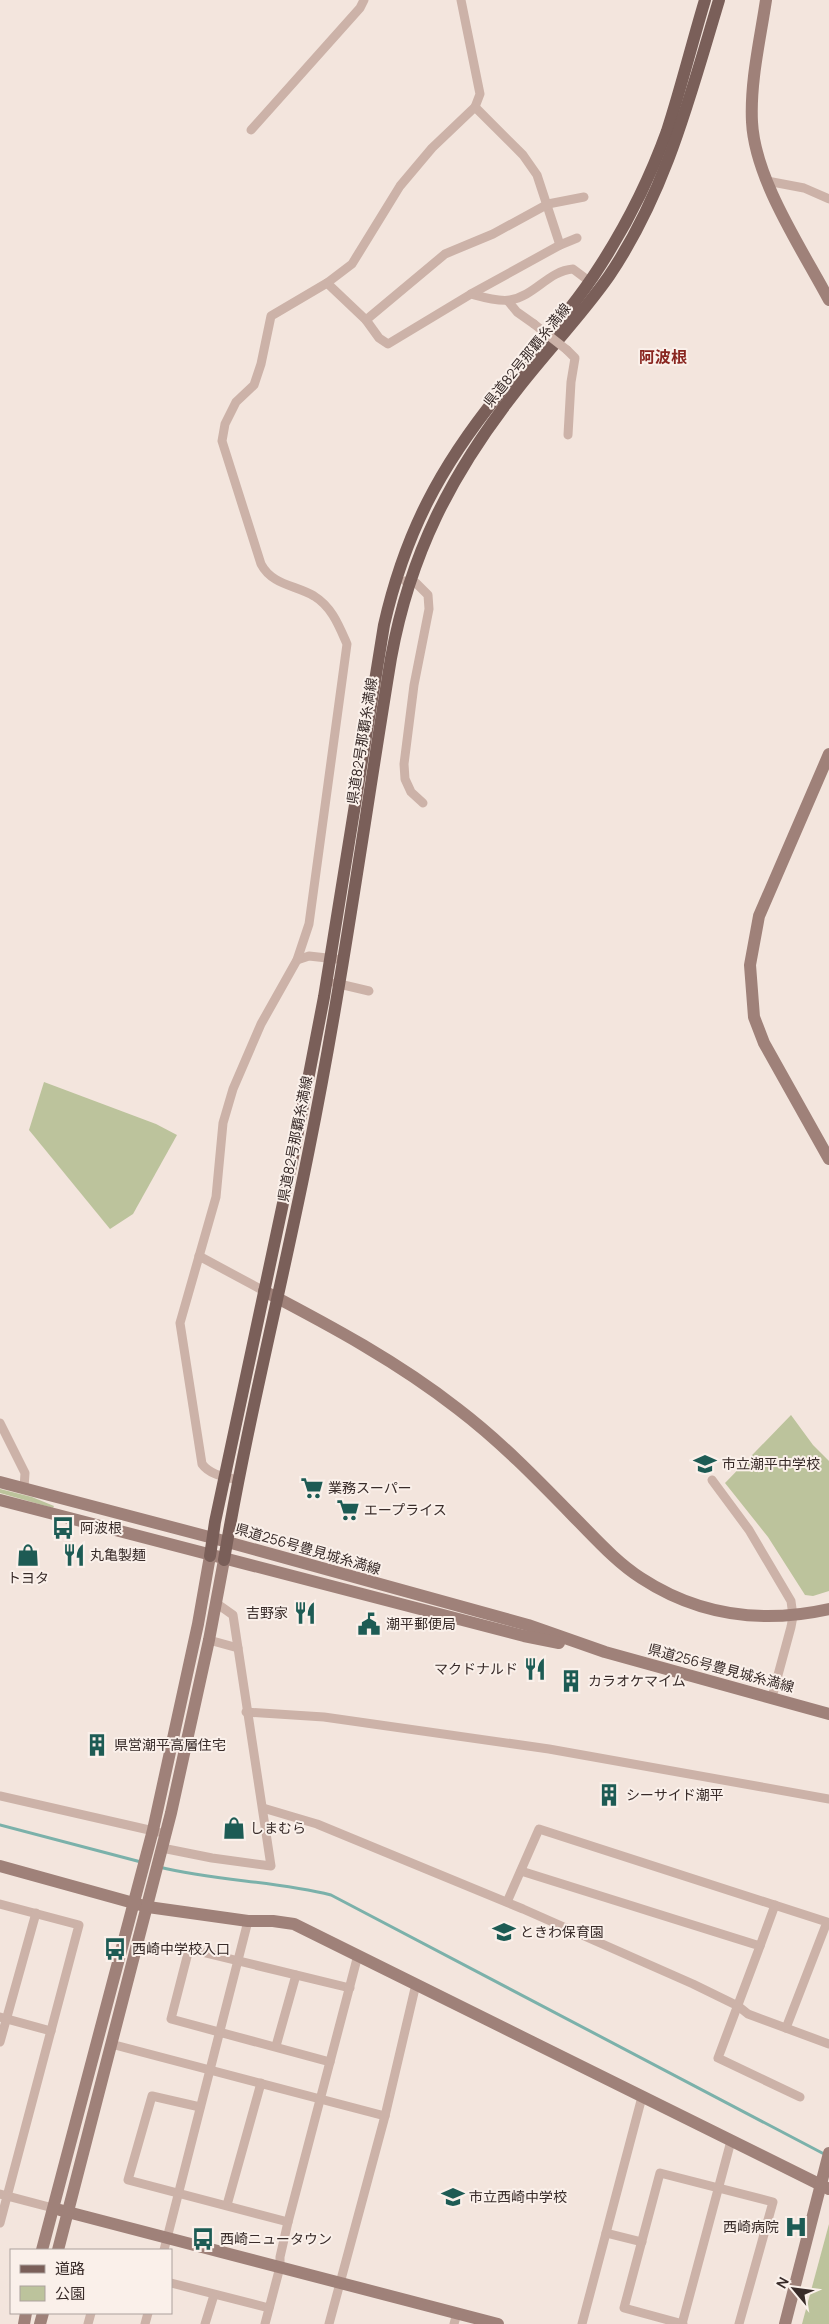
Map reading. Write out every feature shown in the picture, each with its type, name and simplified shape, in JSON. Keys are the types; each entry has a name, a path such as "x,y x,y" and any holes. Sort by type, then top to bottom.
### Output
{"main road":[{"name":"県道82号那覇糸満線","path":"210,1556 212,1538 295,1147 327,981 384,625 396,578 421,511 450,459 498,395 589,281 630,216 656,158 676,103 706,0"},
{"name":"県道82号那覇糸満線","path":"224,1560 238,1480 309,1151 344,960 391,658 409,582 431,526 465,462 515,392 609,276 641,221 667,166 678,137 719,0"}],"street":[{"path":"251,130 360,8 364,0"},
{"path":"238,1480 206,1470 202,1464 182,1347 180,1323 216,1197 223,1123 233,1089 261,1024 297,960 309,924 347,644 337,619 327,607 314,597 273,579 266,573 261,564 222,441 225,424 236,402 254,384 259,371 271,316 327,283 352,264 400,186 432,148 475,108 480,94 461,0"},
{"path":"766,0 753,88 752,121 758,156 767,181 829,300"},
{"path":"475,108 523,155 537,175 560,244"},
{"path":"767,181 804,188 829,199"},
{"path":"366,320 445,254 493,234 548,204 584,197"},
{"path":"327,283 366,320 379,338 388,344 471,294 560,244 577,238"},
{"path":"471,294 508,301 538,289 561,270 572,269 589,281"},
{"path":"508,301 517,312 575,358 571,382 568,435"},
{"path":"396,578 416,583 428,595 429,609 414,685 404,764 405,779 411,792 423,803"},
{"path":"829,754 759,916 750,965 754,1017 764,1043 829,1159"},
{"path":"297,960 309,956 344,960"},
{"path":"327,981 369,991"},
{"path":"199,1256 320,1320 408,1372 458,1408 488,1433 609,1552 640,1578 688,1602 742,1617 793,1616 829,1609"},
{"path":"0,1423 25,1473 24,1488"},
{"path":"712,1480 749,1530 792,1600 793,1616 772,1697"},
{"name":"県道256号豊見城糸満線","path":"0,1482 227,1542 528,1626 605,1652 829,1714"},
{"name":"県道256号豊見城糸満線","path":"0,1500 224,1560 524,1636 605,1652"},
{"path":"58,2249 161,1851 159,1832 210,1556"},
{"path":"42,2249 133,1903 148,1850 159,1832 209,1640 224,1560"},
{"path":"161,1851 271,1866 246,1712 233,1615 216,1603"},
{"path":"209,1640 238,1648"},
{"path":"246,1712 324,1717 549,1749 829,1799"},
{"path":"0,1796 159,1832"},
{"path":"263,1808 316,1824 507,1902 738,2006 748,2014 829,2044"},
{"path":"507,1902 539,1829 827,1922 786,2028"},
{"path":"0,1866 148,1907 248,1921 273,1921 294,1924 358,1954 825,2187"},
{"path":"520,1871 760,1946"},
{"path":"0,1904 79,1924 4,2195 0,2223"},
{"path":"775,1905 718,2058 800,2097"},
{"path":"0,2042 3,2018 36,1913"},
{"path":"165,2244 248,1921"},
{"path":"330,2062 171,2019 175,2001 189,1950 350,1988"},
{"path":"265,2324 280,2267 280,2257 288,2222 358,1954"},
{"path":"276,2046 296,1975"},
{"path":"329,2324 386,2116 416,1984"},
{"path":"3,2018 50,2031"},
{"path":"111,2044 386,2116"},
{"path":"227,2206 261,2083"},
{"path":"200,2107 152,2096 128,2180 288,2222"},
{"path":"582,2324 642,2097"},
{"path":"731,2141 718,2189 683,2324 624,2308 660,2173 718,2189 772,2202 740,2324"},
{"path":"786,2324 825,2187 828,2158"},
{"path":"4,2195 68,2212 165,2244 280,2267 340,2283 456,2319 498,2324"},
{"path":"606,2233 642,2242"},
{"path":"172,2282 214,2295 270,2308"},
{"path":"205,2324 214,2295"}],"green space":[{"path":"44,1082 156,1124 177,1135 133,1214 110,1229 29,1130"},
{"path":"791,1415 813,1445 829,1461 829,1591 813,1596 805,1595 768,1537 725,1483"},
{"path":"0,1489 32,1497 54,1506 53,1508 0,1493"},
{"path":"829,2224 829,2324 802,2324"}],"waterway":[{"path":"0,1825 141,1862"},
{"path":"159,1867 180,1872 310,1890 331,1895 826,2155"}],"place":[{"name":"市立潮平中学校","path":"705,1464"},
{"name":"業務スーパー","path":"312,1488"},
{"name":"エープライス","path":"348,1510"},
{"name":"阿波根","path":"63,1528"},
{"name":"トヨタ","path":"28,1555"},
{"name":"丸亀製麺","path":"74,1555"},
{"name":"吉野家","path":"305,1613"},
{"name":"潮平郵便局","path":"369,1624"},
{"name":"マクドナルド","path":"535,1669"},
{"name":"カラオケマイム","path":"571,1681"},
{"name":"県営潮平高層住宅","path":"97,1745"},
{"name":"シーサイド潮平","path":"609,1795"},
{"name":"しまむら","path":"234,1828"},
{"name":"ときわ保育園","path":"504,1932"},
{"name":"西崎中学校入口","path":"115,1949"},
{"name":"市立西崎中学校","path":"453,2197"},
{"name":"西崎病院","path":"796,2227"},
{"name":"西崎ニュータウン","path":"203,2239"}],"district":[{"name":"阿波根","path":"663,357"}]}
